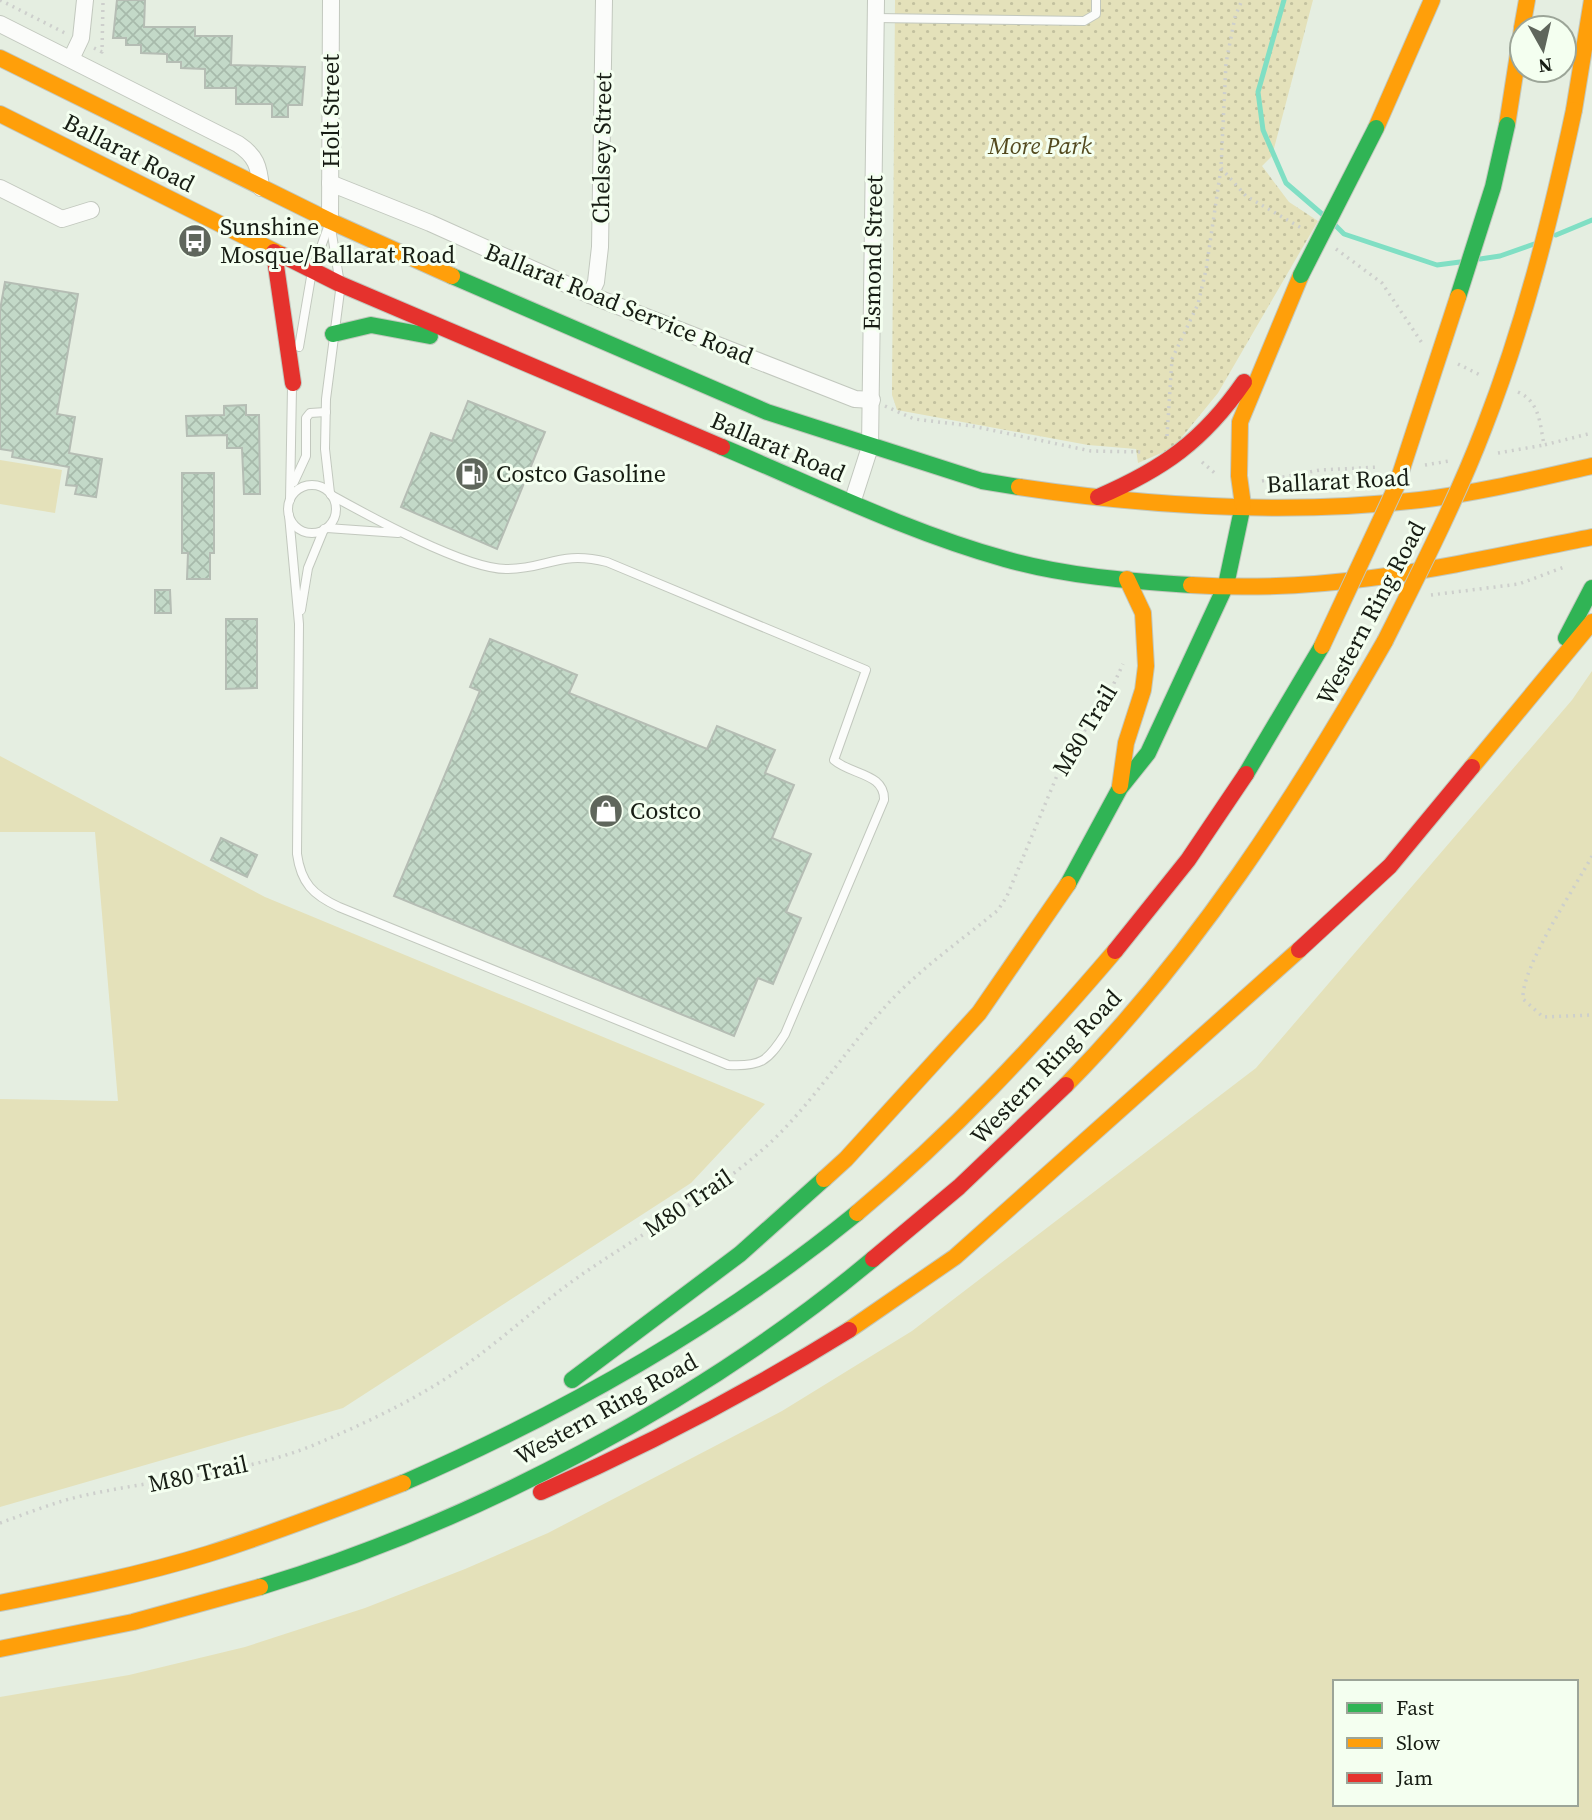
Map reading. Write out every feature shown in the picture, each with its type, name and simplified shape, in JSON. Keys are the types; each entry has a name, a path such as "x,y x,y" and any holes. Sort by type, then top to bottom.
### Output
{"highway":[{"path":"376,1494 486,1437 608,1356 740,1254 846,1159 979,1013 1078,870 1120,788 1148,753 1226,585 1244,509 1239,476 1240,422 1301,275 1376,128 1432,0"},
{"name":"Western Ring Road","path":"0,1649 122,1626 238,1596 359,1554 458,1514 664,1407 729,1366 830,1293 916,1225 1017,1135 1126,1020 1236,882 1339,723 1385,642 1436,542 1484,430 1527,303 1556,200 1592,0"},
{"name":"Ballarat Road","path":"0,58 330,221 767,412 982,481 1095,498 1244,509 1420,500 1498,487 1592,466"},
{"name":"Western Ring Road","path":"0,1603 83,1587 175,1564 250,1541 453,1462 573,1400 776,1274 872,1200 1027,1054 1121,943 1201,842 1265,744 1322,646 1396,487 1434,379 1493,187 1513,84"},
{"name":"Ballarat Road","path":"0,114 340,284 937,538 1027,565 1128,579 1226,585 1296,585 1387,578 1591,535"},
{"path":"274,252 293,383"},
{"path":"333,334 371,325 495,350"},
{"path":"1095,498 1147,476 1187,450 1237,393 1278,331"},
{"path":"1120,788 1126,743 1143,690 1146,666 1143,613 1128,579"},
{"path":"1538,686 1592,588"},
{"path":"238,1596 400,1552 628,1453 757,1387 880,1311 955,1257 1274,974 1390,866 1592,622"}],"street":[{"path":"71,59 80,41 85,0"},
{"name":"Holt Street","path":"330,221 331,0"},
{"name":"Chelsey Street","path":"590,295 596,282 600,247 604,0"},
{"name":"Esmond Street","path":"852,503 870,447 876,0"},
{"path":"0,24 238,144 254,155 261,188"},
{"name":"Ballarat Road Service Road","path":"330,183 430,223 590,295 855,399 872,400"},
{"path":"0,188 62,219 91,211"}],"lane":[{"path":"876,18 1084,21 1096,14 1096,0"},
{"path":"290,499 294,493 308,485 316,485 408,535 489,567 507,569 562,557 583,556 607,562 866,670 834,760 841,766 879,782 884,790 884,800 785,1034 773,1053 763,1062 746,1066 728,1065 318,897 306,886 299,870 297,854 299,624 289,515 293,383 312,271 330,221"},
{"path":"299,624 308,568 326,528 335,515 325,449 333,334 340,284 330,221"},
{"path":"292,485 306,456 306,418 310,413 326,412"},
{"path":"289,515 292,523 304,532 326,528 373,529 408,535"}],"path":[{"path":"0,0 80,41"},
{"path":"1173,442 1166,439 1170,415 1169,371 1198,304 1222,168 1226,63 1235,17 1242,0"},
{"path":"1222,168 1246,196 1314,235"},
{"path":"1336,248 1382,283 1414,334 1428,350"},
{"path":"1452,362 1489,379"},
{"path":"1515,391 1527,397 1536,407 1544,445 1592,433"},
{"path":"872,400 914,419 972,426 1091,451 1144,452"},
{"path":"1197,457 1217,475 1217,488"},
{"name":"M80 Trail","path":"0,1523 84,1495 192,1478 317,1444 384,1413 444,1380 516,1328 579,1276 723,1183 771,1141 816,1096 882,1010 908,983 998,910 1007,896 1060,766 1109,694 1126,656"},
{"path":"1592,856 1522,988 1523,999 1543,1017 1592,1015"}],"green space":[{"name":"More Park","path":"895,0 1313,0 1272,156 1262,166 1289,202 1318,221 1218,393 1173,448 1138,463 1136,449 1088,445 897,410 892,395"},
{"path":"0,460 62,470 55,513 0,504"},
{"path":"1592,671 1592,1820 0,1820 0,1697 129,1675 245,1647 365,1608 548,1533 782,1411 912,1331 1256,1068 1572,700"},
{"path":"0,756 265,897 765,1104 691,1183 343,1408 0,1507 0,1099 118,1101 95,832 0,832"}],"building":[{"path":"117,0 145,0 144,27 195,27 195,36 232,36 231,65 305,67 302,105 288,105 288,117 272,117 272,104 236,104 236,88 205,88 205,69 181,68 181,62 167,62 167,54 141,53 141,45 126,45 126,38 113,38"},
{"path":"5,282 78,294 57,414 75,417 69,453 102,459 96,497 75,494 77,486 66,485 69,467 12,457 13,451 0,449 0,310"},
{"name":"Costco Gasoline","path":"468,401 545,432 497,549 401,507 431,433 452,441"},
{"path":"246,405 246,415 259,415 260,494 244,494 242,448 227,448 227,435 187,436 186,416 224,415 224,406"},
{"path":"182,473 214,473 214,553 210,553 210,579 187,579 188,553 182,553"},
{"path":"155,590 170,590 171,613 155,613"},
{"path":"226,619 257,619 257,688 226,689"},
{"name":"Costco","path":"490,639 577,675 569,693 707,749 717,726 775,750 765,773 794,785 772,838 811,854 786,912 801,918 773,984 758,978 734,1036 394,896 480,691 470,687"},
{"path":"221,838 257,855 247,877 211,860"}],"waterway":[{"path":"1284,0 1258,92 1263,130 1286,183 1322,214"},
{"path":"1556,235 1592,220"},
{"path":"1335,225 1344,234 1437,265 1460,262"},
{"path":"1480,259 1500,256 1534,244"}],"traffic: fast":[{"path":"1458,297 1493,187 1507,125"},
{"path":"1301,275 1376,128"},
{"path":"452,276 767,412 982,481 1019,487"},
{"path":"333,334 371,325 430,336"},
{"path":"722,447 897,522 1005,559 1074,574 1191,585"},
{"path":"1068,884 1120,788 1148,753 1226,585 1243,505"},
{"path":"1566,638 1592,588"},
{"path":"1246,774 1322,646"},
{"path":"572,1380 740,1254 824,1179"},
{"path":"403,1483 523,1427 639,1363 751,1292 857,1213"},
{"path":"260,1587 421,1529 582,1453 735,1362 806,1312 873,1259"}],"traffic: slow":[{"path":"1376,128 1432,0"},
{"path":"1524,14 1527,0"},
{"path":"1574,110 1592,0"},
{"path":"0,58 330,221 452,276"},
{"path":"1507,125 1513,84"},
{"path":"1385,641 1450,509 1512,350 1556,191 1574,110"},
{"path":"0,114 282,255"},
{"path":"1243,505 1239,476 1240,422 1301,275"},
{"path":"1322,646 1396,487 1458,297"},
{"path":"1019,487 1169,504 1320,507 1442,497 1592,466"},
{"path":"1191,585 1244,587 1345,581 1442,567 1592,537"},
{"path":"1120,786 1126,743 1143,690 1146,666 1143,613 1127,579"},
{"path":"1472,767 1592,622"},
{"path":"1066,1085 1157,983 1240,874 1315,759 1385,641"},
{"path":"824,1179 846,1159 979,1013 1068,884"},
{"path":"849,1330 955,1257 1299,950"},
{"path":"857,1213 926,1152 992,1088 1115,951"},
{"path":"0,1603 182,1562 282,1529 403,1483"},
{"path":"0,1649 133,1622 260,1587"}],"traffic: jam":[{"path":"274,252 293,383"},
{"path":"282,255 340,284 722,447"},
{"path":"1098,497 1142,476 1180,451 1213,421 1244,382"},
{"path":"1299,950 1390,866 1472,767"},
{"path":"1115,951 1188,860 1246,774"},
{"path":"873,1259 959,1187 1066,1085"},
{"path":"541,1492 698,1417 849,1330"}],"place":[{"name":"Sunshine Mosque/Ballarat Road","path":"195,241"},
{"name":"Costco Gasoline","path":"472,474"},
{"name":"Costco","path":"606,811"}]}
